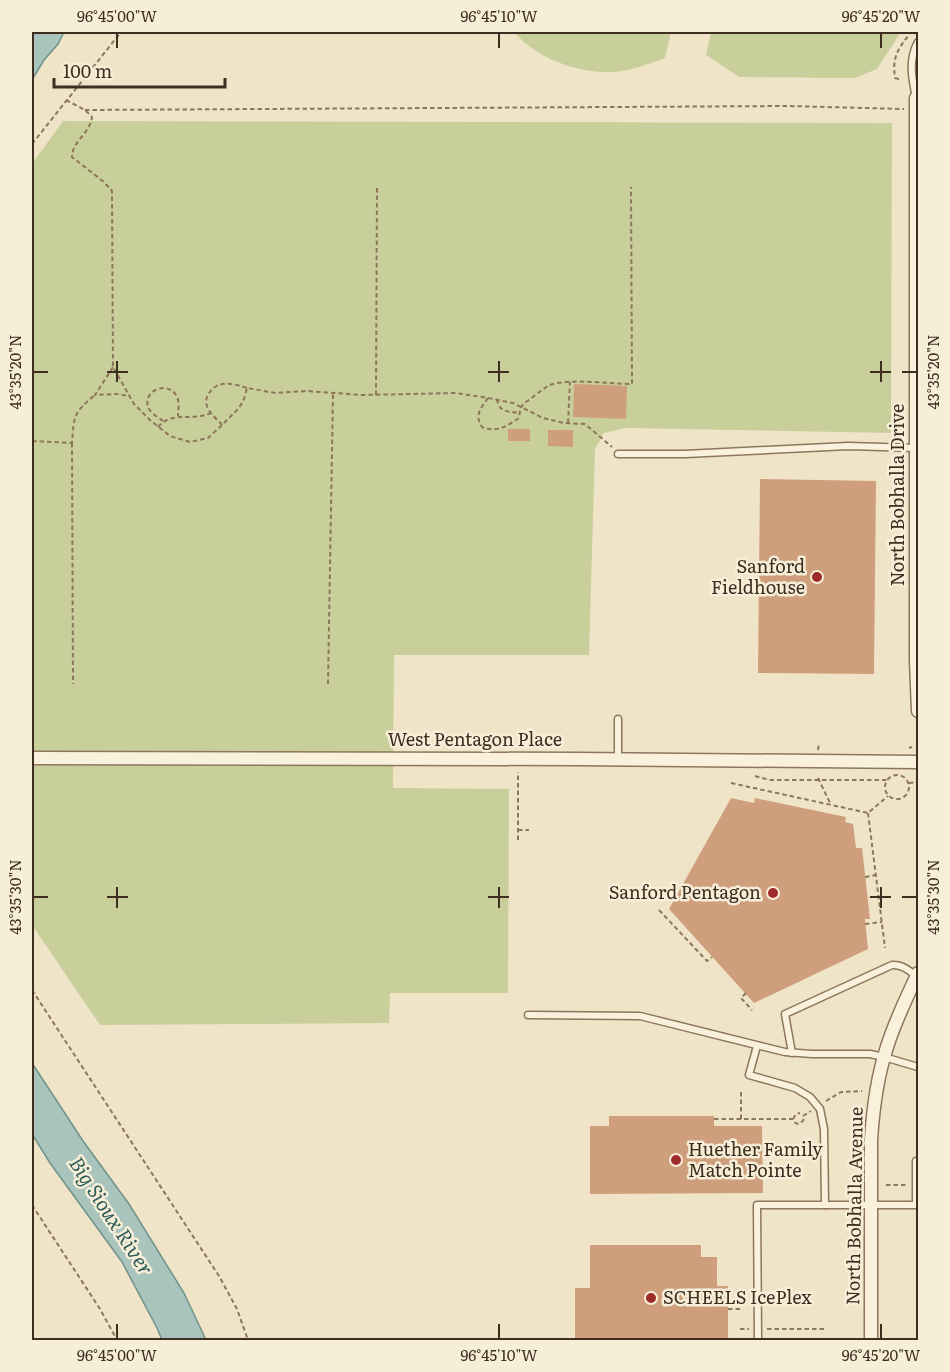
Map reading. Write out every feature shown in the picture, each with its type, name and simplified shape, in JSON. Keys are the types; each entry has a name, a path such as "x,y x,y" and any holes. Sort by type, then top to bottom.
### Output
{"street":[{"name":"North Bobhalla Drive","path":"917,102 916,661 918,711"},
{"name":"West Pentagon Place","path":"32,758 918,762"},
{"name":"North Bobhalla Avenue","path":"871,1341 873,1110 884,1057 893,1030 918,974"}],"lane":[{"path":"917,102 912,79 912,63 918,42"},
{"path":"618,454 836,447 917,448"},
{"path":"618,719 618,759"},
{"path":"792,1053 785,1014 892,966 902,966 918,974"},
{"path":"528,1015 640,1016 792,1053 870,1054 918,1067"},
{"path":"757,1046 749,1075 795,1088 810,1097 822,1115 825,1205"},
{"path":"758,1341 757,1205 916,1205 916,1161 918,1161"}],"path":[{"path":"32,144 121,32"},
{"path":"899,79 895,78 894,56 911,32"},
{"path":"66,100 85,110 92,117 91,125 72,149 72,157 112,191 113,367 135,404 170,436 190,442 208,438 222,425 239,408 247,388"},
{"path":"85,110 788,106 917,102"},
{"path":"488,398 478,413 478,418 482,427 493,430 506,426 519,418 520,407 524,402 544,388 564,382 632,384 632,187"},
{"path":"376,395 377,188"},
{"path":"73,684 72,443 74,419 80,407 95,395 113,367"},
{"path":"568,423 570,382"},
{"path":"222,425 206,405 206,399 215,387 222,384 230,383 276,393 307,391 376,395 456,393 513,403 543,418 585,424 618,454"},
{"path":"164,421 148,407 151,392 156,389 165,388 174,392 179,405 178,416"},
{"path":"328,684 333,393"},
{"path":"95,395 130,396"},
{"path":"496,399 498,407 502,410 519,413"},
{"path":"147,417 152,412"},
{"path":"158,427 164,421 178,416 195,418 211,413"},
{"path":"32,441 72,443"},
{"path":"819,743 819,750"},
{"path":"518,772 518,840"},
{"path":"900,775 909,783 909,792 903,798 895,799 888,796 885,789 887,780 892,776 900,775"},
{"path":"755,776 770,780 887,780"},
{"path":"819,779 831,805"},
{"path":"909,783 917,782"},
{"path":"731,783 868,813"},
{"path":"868,813 888,796"},
{"path":"868,813 885,948"},
{"path":"518,830 529,830"},
{"path":"865,877 876,875"},
{"path":"659,910 707,961 712,957"},
{"path":"865,924 882,922"},
{"path":"32,990 219,1276 237,1310 248,1341"},
{"path":"746,993 741,998 752,1010"},
{"path":"793,1119 795,1114 802,1116 841,1092 862,1091"},
{"path":"741,1092 741,1119"},
{"path":"793,1119 794,1122 801,1124 802,1116"},
{"path":"714,1119 793,1119"},
{"path":"886,1185 916,1185"},
{"path":"32,1205 100,1310 117,1341"},
{"path":"728,1309 740,1309"},
{"path":"740,1329 825,1329"}],"green space":[{"path":"514,32 671,32 665,58 634,68 601,72 560,63 534,50"},
{"path":"711,32 901,32 877,69 855,78 739,77 706,55"},
{"path":"63,121 892,123 891,433 626,428 604,433 595,449 589,655 394,655 393,788 509,789 508,993 390,993 389,1023 100,1025 32,925 32,164"}],"water":[{"path":"32,32 64,32 32,80"},
{"name":"Big Sioux River","path":"32,1063 83,1141 129,1204 184,1293 206,1340 162,1340 122,1262 50,1163 32,1134"}],"building":[{"path":"574,384 627,386 626,419 573,417"},
{"path":"508,429 530,429 530,441 508,441"},
{"path":"548,430 573,430 573,447 548,446"},
{"name":"Sanford Fieldhouse","path":"760,479 876,481 874,674 758,673"},
{"name":"Sanford Pentagon","path":"731,798 754,803 755,798 846,817 845,822 853,824 856,848 862,848 870,919 865,919 868,949 754,1003 669,909"},
{"name":"Huether Family Match Pointe","path":"609,1116 714,1116 714,1126 762,1126 763,1193 590,1194 590,1126 609,1126"},
{"name":"SCHEELS IcePlex","path":"590,1245 701,1245 701,1257 717,1257 717,1286 728,1286 728,1341 575,1341 575,1288 590,1288"}],"place":[{"name":"Sanford Fieldhouse","path":"817,577"},
{"name":"Sanford Pentagon","path":"773,893"},
{"name":"Huether Family Match Pointe","path":"676,1160"},
{"name":"SCHEELS IcePlex","path":"651,1298"}]}
